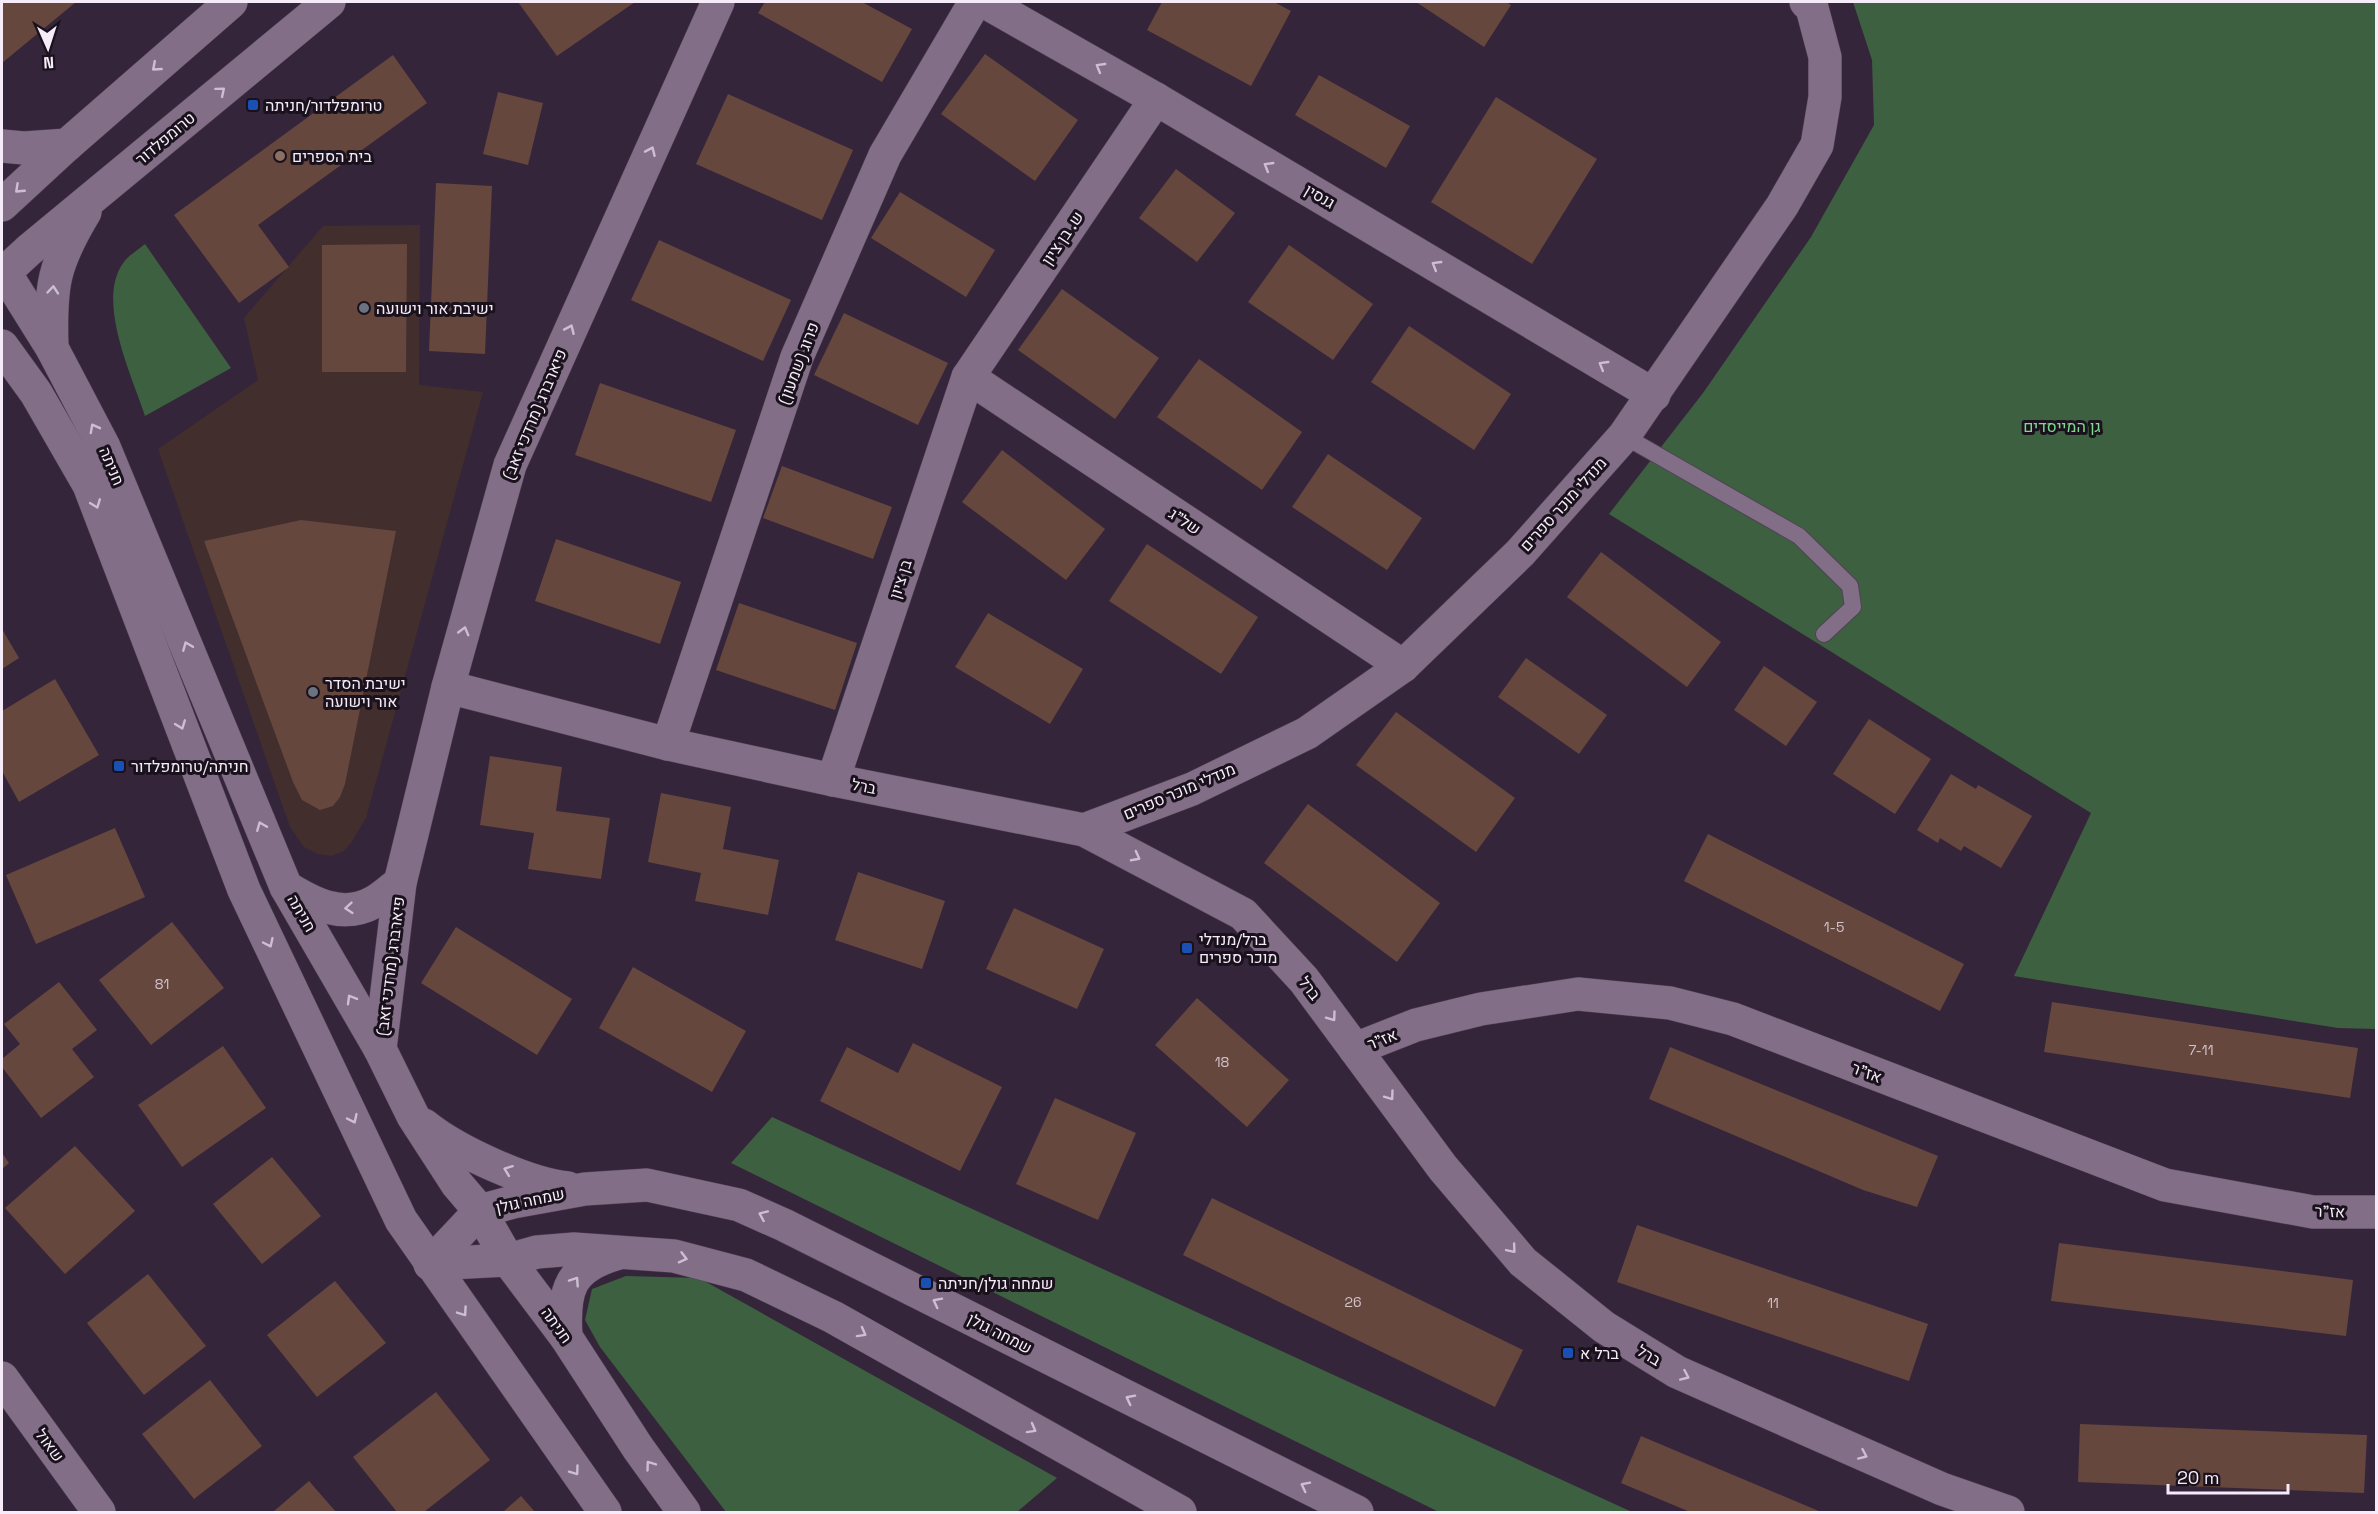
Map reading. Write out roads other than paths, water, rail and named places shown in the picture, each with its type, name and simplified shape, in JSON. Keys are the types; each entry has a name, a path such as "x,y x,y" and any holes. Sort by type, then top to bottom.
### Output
{"street":[{"path":"2,205 66,145 231,2"},
{"name":"טרומפלדור","path":"2,272 328,2"},
{"name":"פיארברג (מרדכי זאב)","path":"380,1049 400,883 448,687 510,465 718,2"},
{"name":"פרוג (שמעון)","path":"668,744 798,357 885,155 975,2"},
{"name":"גנסין","path":"984,2 1156,99 1654,395"},
{"name":"מנדלי מוכר ספרים","path":"1084,830 1192,789 1307,733 1403,666 1520,553 1624,436 1782,206 1817,145 1825,97 1825,57 1812,8 1806,2"},
{"name":"ש. בן ציון","path":"968,377 1156,99"},
{"path":"2,146 24,148 66,145"},
{"path":"52,348 52,284 69,238 95,195"},
{"name":"חניתה","path":"2,272 52,348 104,447 286,887 380,1049 413,1116 457,1184 480,1212 508,1260 566,1337 638,1448 684,1512"},
{"name":"חניתה","path":"2,346 36,393 89,485 244,890 401,1220 429,1264 605,1512"},
{"path":"2,370 36,393"},
{"name":"של\"ג","path":"968,377 1403,666"},
{"name":"בן ציון","path":"833,780 968,377"},
{"name":"ברל","path":"448,687 668,744 833,780 1084,830 1243,914 1304,980 1443,1168 1523,1262 1604,1328 1677,1372 1942,1489 2008,1512"},
{"name":"פיארברג (מרדכי זאב)","path":"286,887 314,904 343,909 358,908 373,903 400,883"},
{"name":"אז\"ר","path":"1355,1049 1416,1025 1481,1010 1578,994 1670,1003 1734,1020 2165,1185 2313,1212 2376,1212"},
{"path":"413,1116 433,1132 499,1167 543,1183 564,1188 585,1189"},
{"name":"שמחה גולן","path":"429,1264 480,1212 513,1202 585,1189 647,1185 739,1204 1357,1512"},
{"path":"429,1264 508,1260 546,1251 574,1249 674,1256 746,1275 833,1317 1180,1512"},
{"path":"566,1337 566,1298 573,1281 585,1267 600,1258 625,1251"},
{"name":"שאול","path":"2,1378 99,1512"}],"lane":[{"path":"1624,436 1798,536 1850,586 1853,607 1824,634"}],"place":[{"name":"טרומפלדור/חניתה","path":"253,105"},
{"name":"בית הספרים","path":"280,156"},
{"name":"ישיבת אור וישועה","path":"364,308"},
{"name":"ישיבת הסדר אור וישועה","path":"313,692"},
{"name":"חניתה/טרומפלדור","path":"119,766"},
{"name":"ברל/מנדלי מוכר ספרים","path":"1187,948"},
{"name":"שמחה גולן/חניתה","path":"926,1283"},
{"name":"ברל א","path":"1568,1353"}],"park label":[{"name":"גן המייסדים","path":"2062,426"}]}
